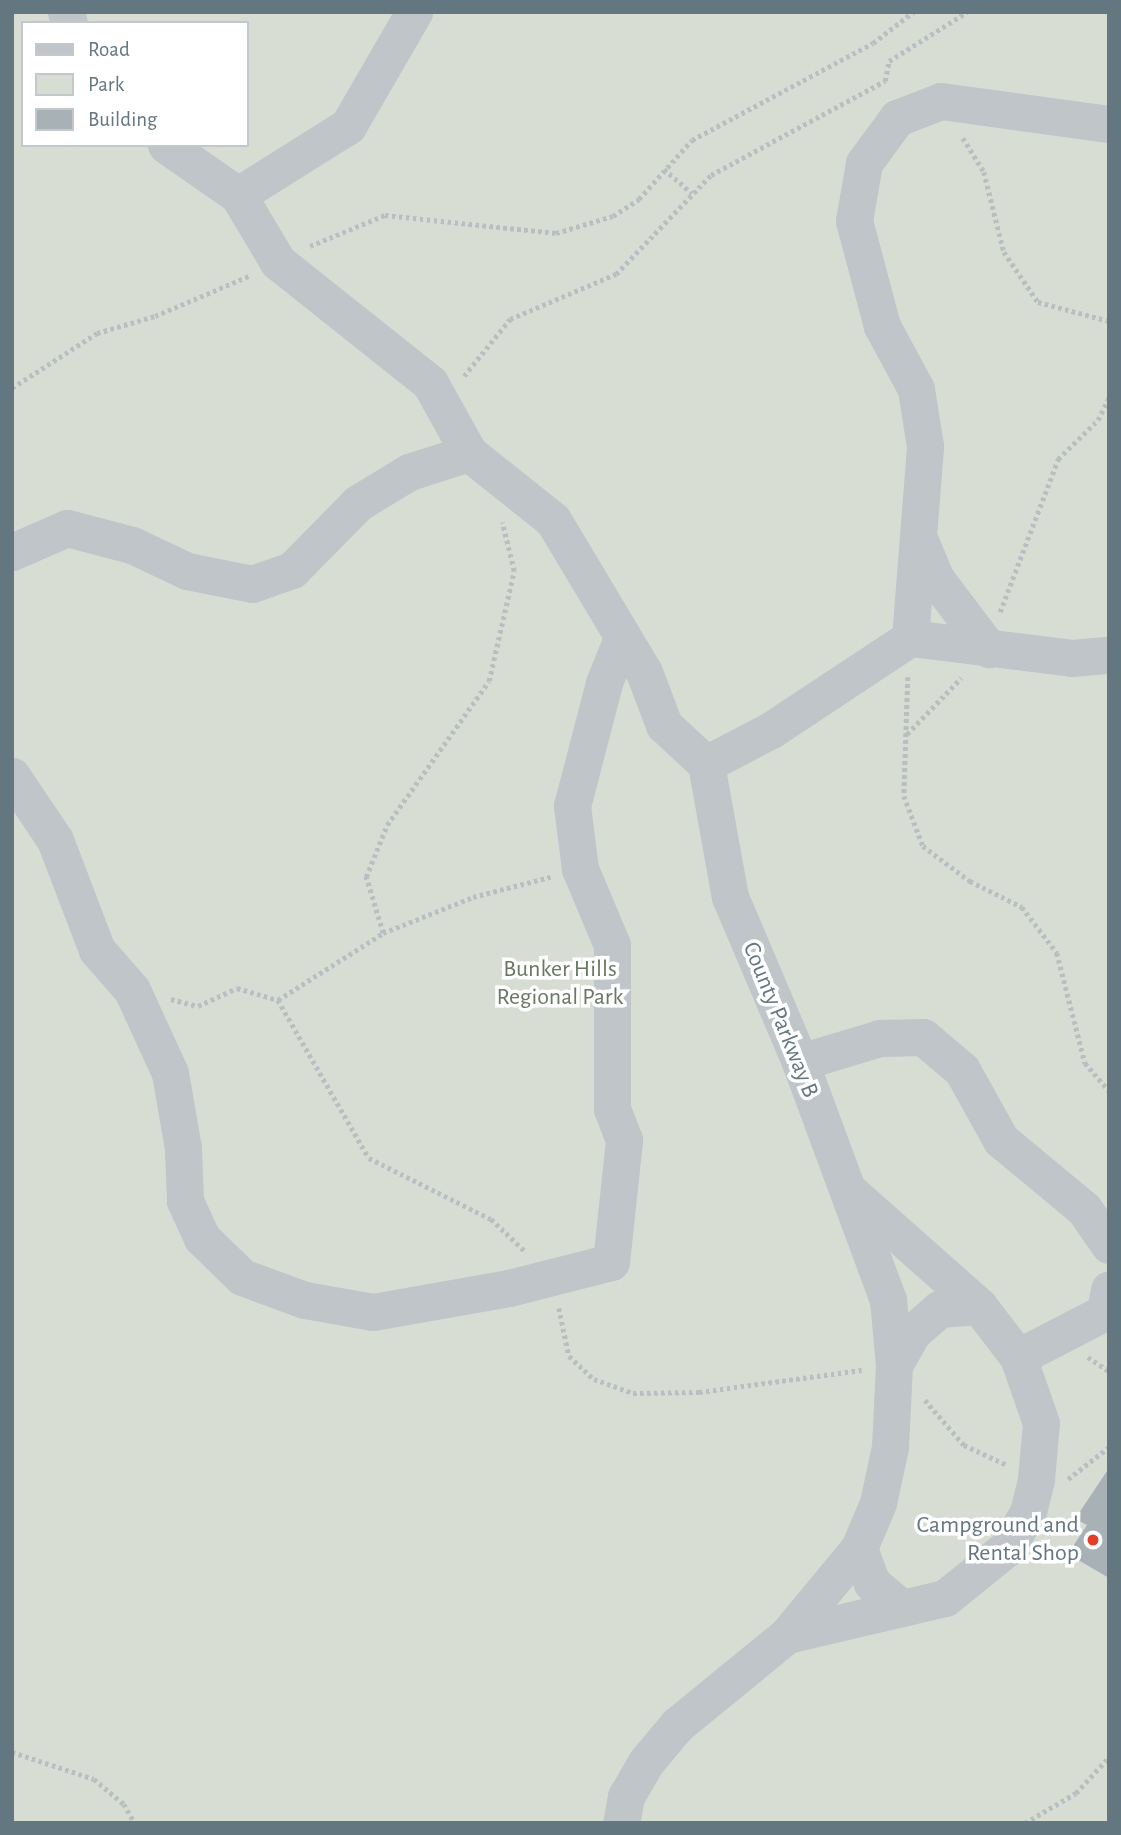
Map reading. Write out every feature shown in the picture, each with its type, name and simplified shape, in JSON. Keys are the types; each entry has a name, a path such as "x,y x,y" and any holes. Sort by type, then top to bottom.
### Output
{"street":[{"path":"238,195 348,126 414,12"},
{"path":"910,638 925,446 916,389 882,326 854,220 864,163 897,118 941,102 1109,124"},
{"path":"169,147 238,195 278,262 430,383 469,453 553,520 644,672 664,725 706,764 771,730 910,638 1072,658 1109,655"},
{"path":"12,552 67,528 132,545 187,571 252,584 292,570 358,503 409,472 469,453"},
{"path":"919,540 936,579 989,649"},
{"path":"12,776 55,840 97,950 132,990 170,1073 183,1148 184,1201 202,1238 242,1277 305,1300 373,1312 509,1287 611,1262 624,1140 612,1109 612,945 580,869 572,806 604,683 622,638"},
{"name":"County Parkway B","path":"593,1823 624,1809 677,1724 787,1635 859,1548 878,1503 890,1447 894,1365 888,1300 843,1185 800,1062 730,897 706,764"},
{"path":"800,1062 880,1038 923,1037 962,1070 1001,1140 1084,1209 1109,1245"},
{"name":"County Parkway B","path":"787,1635 945,1598 1007,1548 1028,1512 1036,1479 1041,1423 1018,1357 979,1306 843,1185"},
{"path":"1018,1357 1105,1312 1109,1289"},
{"path":"894,1365 913,1332 939,1309 979,1306"},
{"path":"859,1548 872,1583 902,1608"}],"path":[{"path":"12,388 97,333 155,316 385,215 556,233 613,216 639,199 692,140 873,43 914,12"},
{"path":"884,81 888,61 967,12"},
{"path":"449,413 469,363 510,319 616,274 711,175 884,81 896,85"},
{"path":"941,102 984,172 1004,252 1038,302 1109,321"},
{"path":"664,169 692,193"},
{"path":"906,735 989,649 1058,459 1098,421 1109,397"},
{"path":"383,933 366,877 387,825 489,681 514,571 497,512"},
{"path":"910,638 904,796 923,846 971,881 1022,907 1058,953 1085,1063 1109,1091"},
{"path":"132,990 198,1006 237,988 278,1000 383,933 473,897 580,869"},
{"path":"894,1365 964,1445 1036,1479 1071,1479 1109,1447"},
{"path":"12,1752 94,1779 124,1804 135,1823"},
{"path":"1025,1823 1076,1793 1109,1757"}],"green space":[{"name":"Bunker Hills Regional Park","path":"12,12 1109,12 1109,1823 12,1823"}],"building":[{"name":"Campground and Rental Shop","path":"1109,1468 1109,1578 1068,1554 1087,1525 1075,1519"}],"place":[{"name":"Campground and Rental Shop","path":"1093,1540"}]}
